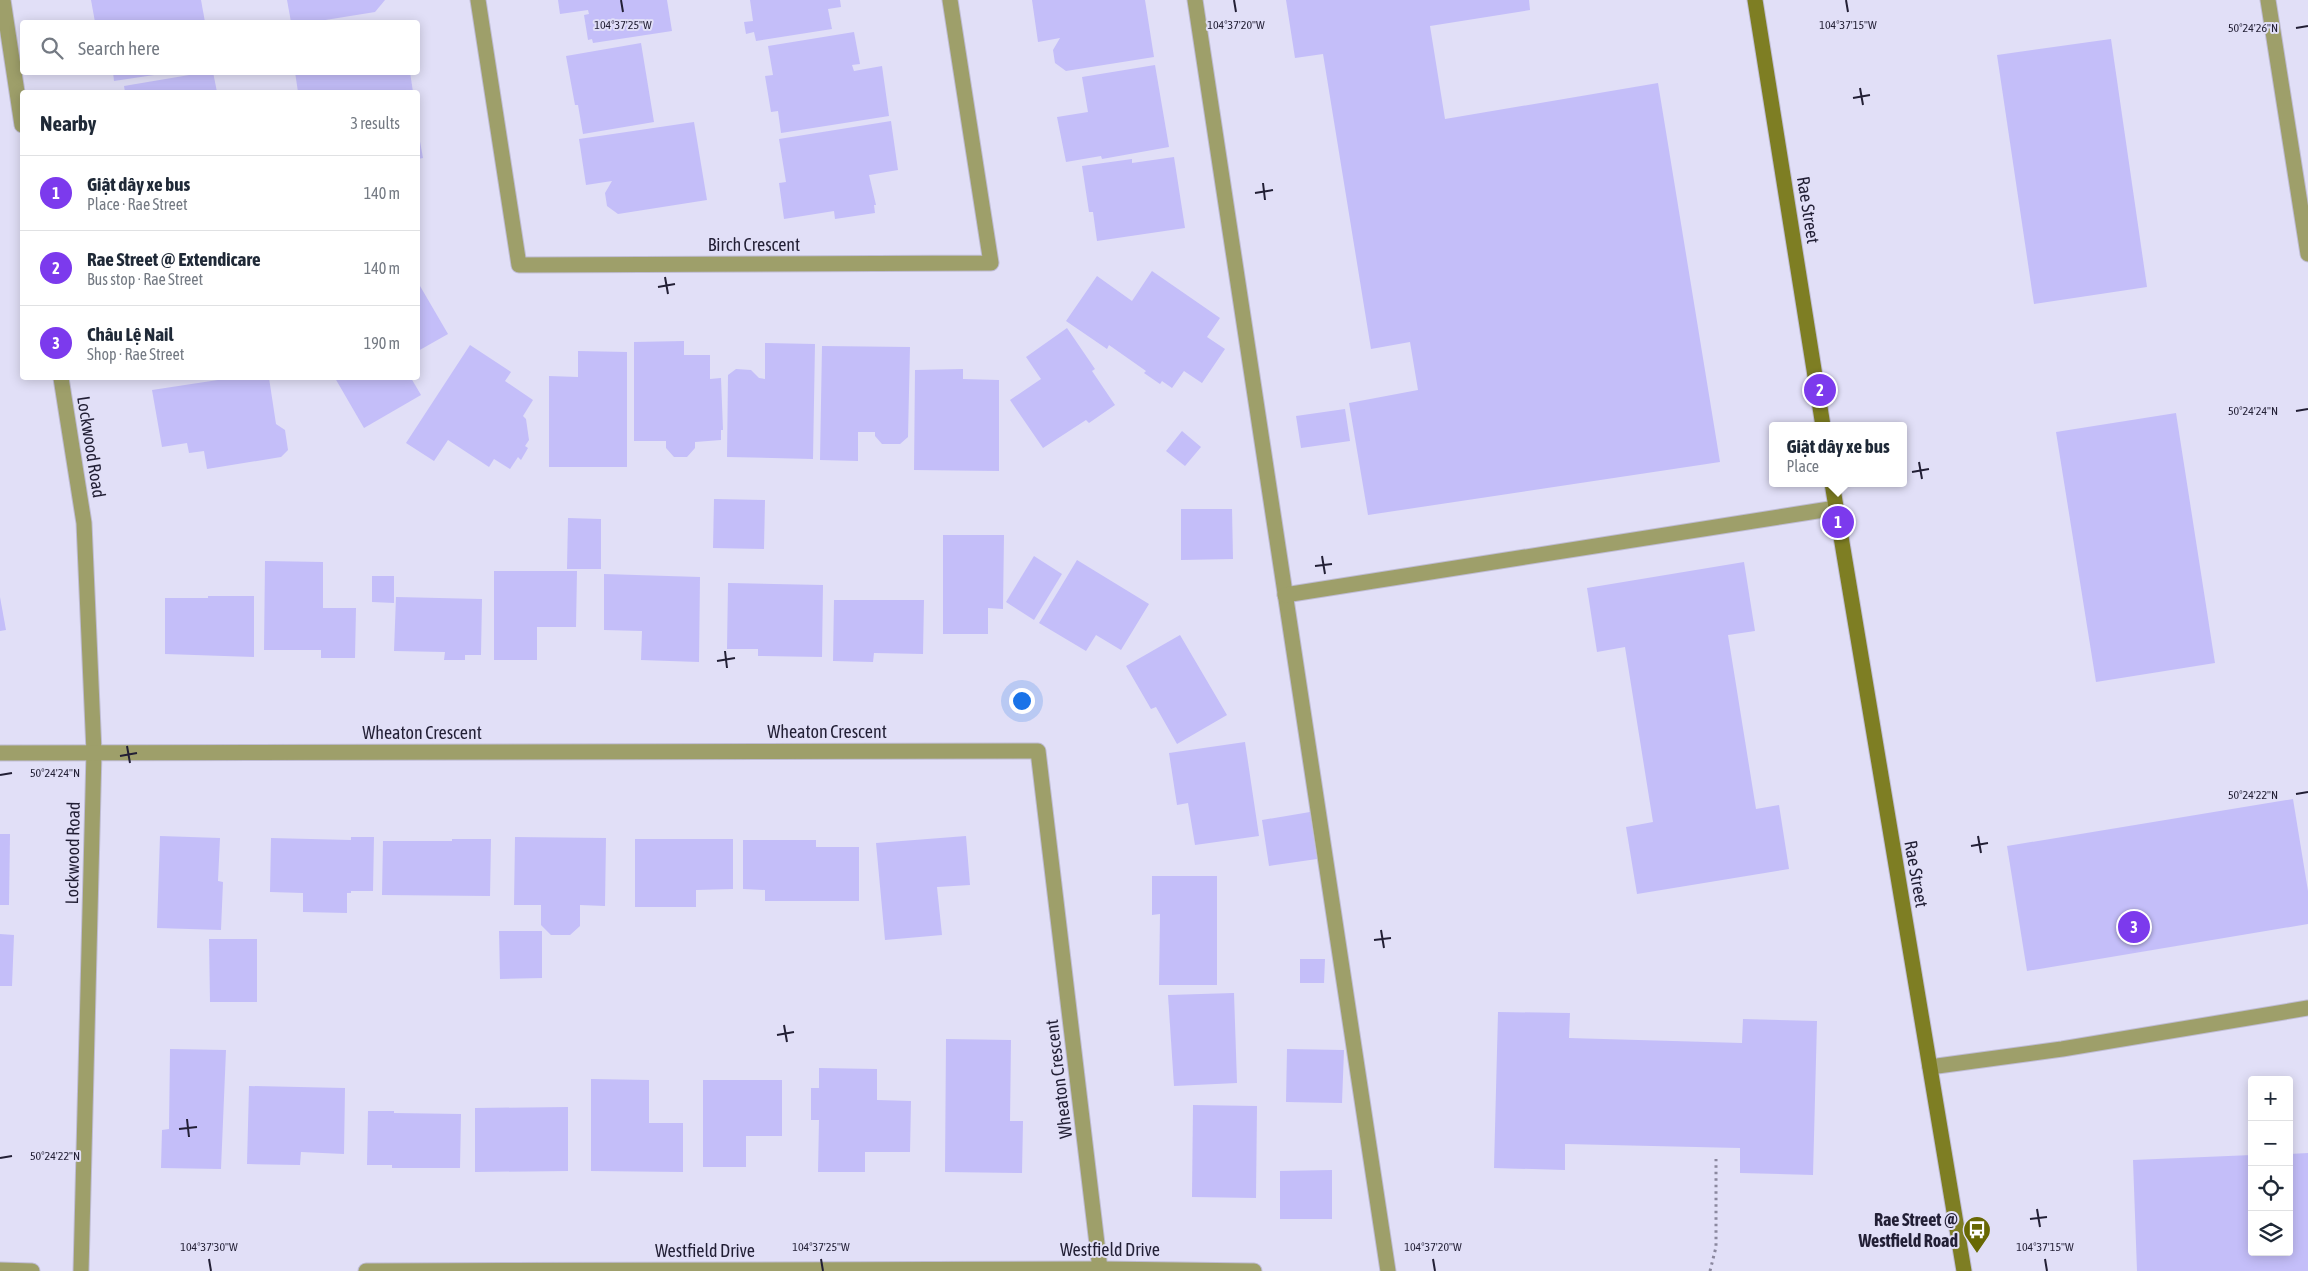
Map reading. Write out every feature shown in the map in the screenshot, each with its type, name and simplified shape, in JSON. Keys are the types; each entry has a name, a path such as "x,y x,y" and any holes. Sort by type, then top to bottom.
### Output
{"street":[{"path":"3,0 20,112"},
{"name":"Birch Crescent","path":"478,0 519,265 991,263 950,0"},
{"path":"1195,0 1388,1271"},
{"name":"Rae Street","path":"1755,0 1822,422"},
{"path":"2268,0 2308,254"},
{"name":"Lockwood Road","path":"61,380 84,523 94,752 81,1271"},
{"name":"Rae Street","path":"1833,487 1964,1271"},
{"path":"1285,595 1836,508"},
{"name":"Wheaton Crescent","path":"94,752 1038,751 1100,1268"},
{"path":"0,753 94,752"},
{"path":"1930,1067 2062,1049 2308,1008"},
{"name":"Westfield Drive","path":"366,1271 1100,1268 1254,1271"},
{"path":"0,1270 32,1271"}],"path":[{"path":"1710,1271 1716,1247 1716,1159"}],"building":[{"path":"91,0 201,0 205,20 95,20"},
{"path":"287,0 385,0 375,12 325,20 291,20"},
{"path":"558,0 667,0 672,31 593,43 592,39 588,40 584,15 589,14 588,10 560,14"},
{"path":"750,0 840,0 841,7 828,9 832,29 756,41 754,32 746,34 744,22 753,21"},
{"path":"1032,0 1145,0 1154,57 1066,71 1055,63 1053,50 1060,38 1038,42"},
{"path":"1286,0 1529,0 1530,10 1430,26 1445,119 1658,83 1720,462 1368,515 1349,403 1418,390 1410,342 1371,349 1323,54 1295,58"},
{"path":"854,32 860,64 852,65 854,71 882,66 889,116 781,133 778,111 771,112 765,76 773,75 768,46"},
{"path":"2111,39 2147,287 2034,304 1997,55"},
{"path":"641,43 654,122 583,134 578,105 575,105 566,56"},
{"path":"1155,65 1169,147 1102,159 1101,156 1066,162 1057,117 1088,112 1082,77"},
{"path":"113,75 154,75 114,81"},
{"path":"189,75 214,75 217,90 125,90 124,86"},
{"path":"295,75 410,75 413,90 298,90"},
{"path":"891,121 898,170 869,175 876,205 874,205 875,213 835,219 834,211 784,219 779,183 786,182 779,139"},
{"path":"694,122 707,200 618,214 607,206 605,193 612,181 586,185 579,139"},
{"path":"420,141 423,158 420,159"},
{"path":"1174,157 1185,228 1097,241 1093,212 1089,212 1082,166 1132,159 1132,163"},
{"path":"1152,271 1220,318 1207,337 1225,349 1202,383 1184,371 1172,388 1162,381 1160,384 1144,373 1146,371 1109,345 1107,349 1066,321 1097,276 1132,301"},
{"path":"420,286 448,334 420,350"},
{"path":"1067,328 1095,369 1092,371 1115,405 1089,423 1086,420 1043,448 1010,400 1041,379 1026,357"},
{"path":"684,341 684,355 710,355 710,379 721,378 723,430 721,430 721,440 695,442 695,448 687,457 674,457 666,448 666,441 634,441 634,342"},
{"path":"765,343 815,344 813,459 727,457 728,375 736,369 751,370 759,378 765,379"},
{"path":"470,345 511,372 505,381 533,400 523,416 526,419 529,440 525,446 528,448 521,460 518,457 510,469 494,459 489,467 448,440 434,461 406,443"},
{"path":"822,346 910,347 908,437 900,444 882,444 875,436 875,432 858,432 858,461 820,460"},
{"path":"578,351 627,352 627,467 549,467 549,376 578,377"},
{"path":"963,369 963,379 999,380 999,471 914,470 915,370"},
{"path":"218,380 269,380 276,424 285,430 288,450 281,457 207,469 204,451 189,453 187,443 162,447 152,390"},
{"path":"336,380 412,380 421,395 364,428"},
{"path":"1345,409 1350,441 1301,448 1296,416"},
{"path":"2176,413 2215,663 2096,682 2056,432"},
{"path":"1182,431 1201,447 1185,466 1166,451"},
{"path":"714,499 765,500 764,549 713,548"},
{"path":"1181,509 1232,509 1233,559 1181,560"},
{"path":"568,518 601,519 601,569 567,569"},
{"path":"943,535 1004,535 1003,609 988,608 988,634 943,634"},
{"path":"1034,556 1062,574 1034,620 1006,602"},
{"path":"1077,560 1149,604 1121,650 1096,635 1086,651 1039,623"},
{"path":"265,561 323,562 323,608 356,608 355,658 321,658 321,650 264,650"},
{"path":"1744,562 1755,631 1728,635 1756,809 1779,805 1789,869 1637,894 1626,827 1653,822 1625,647 1597,652 1587,588"},
{"path":"494,571 577,571 576,627 537,627 537,660 494,660"},
{"path":"604,574 700,577 699,662 641,660 642,631 604,630"},
{"path":"372,576 394,576 394,603 372,602"},
{"path":"728,583 823,585 822,657 758,656 758,649 727,649"},
{"path":"208,596 254,596 254,657 165,654 165,598 208,598"},
{"path":"0,597 6,630 0,631"},
{"path":"396,597 482,599 481,655 465,655 465,660 444,660 445,652 394,651"},
{"path":"834,600 924,600 923,654 874,653 873,662 833,661"},
{"path":"1180,635 1227,715 1177,744 1156,707 1151,709 1126,666"},
{"path":"1245,742 1259,836 1195,845 1188,803 1177,805 1169,753"},
{"path":"2293,799 2308,891 2308,924 2027,971 2007,846"},
{"path":"1310,812 1317,859 1269,866 1262,820"},
{"path":"0,834 10,834 9,905 0,905"},
{"path":"160,836 220,838 218,881 223,882 221,930 157,928"},
{"path":"966,836 970,885 937,887 942,935 885,940 876,843"},
{"path":"351,837 374,837 373,891 351,891 351,893 347,893 347,913 303,912 303,893 270,892 271,838 351,840"},
{"path":"515,837 606,838 605,906 580,905 580,926 570,935 551,935 541,925 541,905 514,905"},
{"path":"452,839 491,839 490,896 382,895 383,841 452,841"},
{"path":"635,839 733,839 733,889 696,890 696,907 635,907"},
{"path":"743,840 816,840 816,847 859,847 859,901 765,901 765,890 743,889"},
{"path":"1152,876 1217,876 1217,985 1159,985 1160,914 1152,915"},
{"path":"499,931 542,931 542,978 500,979"},
{"path":"0,934 14,935 12,986 0,986"},
{"path":"209,939 257,939 257,1002 210,1002"},
{"path":"1300,959 1325,959 1324,983 1300,983"},
{"path":"1234,993 1237,1083 1174,1086 1168,995"},
{"path":"1498,1012 1570,1013 1569,1038 1742,1043 1743,1019 1817,1021 1813,1175 1740,1173 1740,1148 1565,1144 1565,1170 1494,1168"},
{"path":"946,1039 1011,1040 1010,1121 1023,1121 1022,1173 945,1172"},
{"path":"170,1049 226,1050 221,1169 161,1168 162,1130 169,1129"},
{"path":"1287,1049 1344,1050 1342,1103 1286,1102"},
{"path":"819,1068 877,1069 877,1100 911,1101 910,1152 865,1152 865,1172 818,1172 819,1120 811,1120 811,1088 819,1088"},
{"path":"591,1079 649,1080 649,1123 683,1123 683,1172 591,1171"},
{"path":"703,1080 782,1080 782,1136 746,1136 746,1167 703,1167"},
{"path":"249,1086 345,1088 344,1154 301,1152 300,1165 247,1164"},
{"path":"1193,1105 1257,1106 1256,1198 1192,1197"},
{"path":"568,1107 568,1171 475,1172 475,1108"},
{"path":"368,1111 461,1114 460,1168 392,1168 392,1165 367,1165"},
{"path":"2308,1153 2308,1271 2137,1271 2133,1160 2248,1155 2248,1256 2293,1256 2293,1154"},
{"path":"1332,1170 1332,1219 1280,1219 1280,1171"}],"place":[{"name":"Rae Street @ Extendicare","path":"1820,390"},
{"name":"Giật dây xe bus","path":"1838,522"},
{"name":"Châu Lệ Nail","path":"2134,927"},
{"name":"Rae Street @ Westfield Road","path":"1977,1254"}]}
